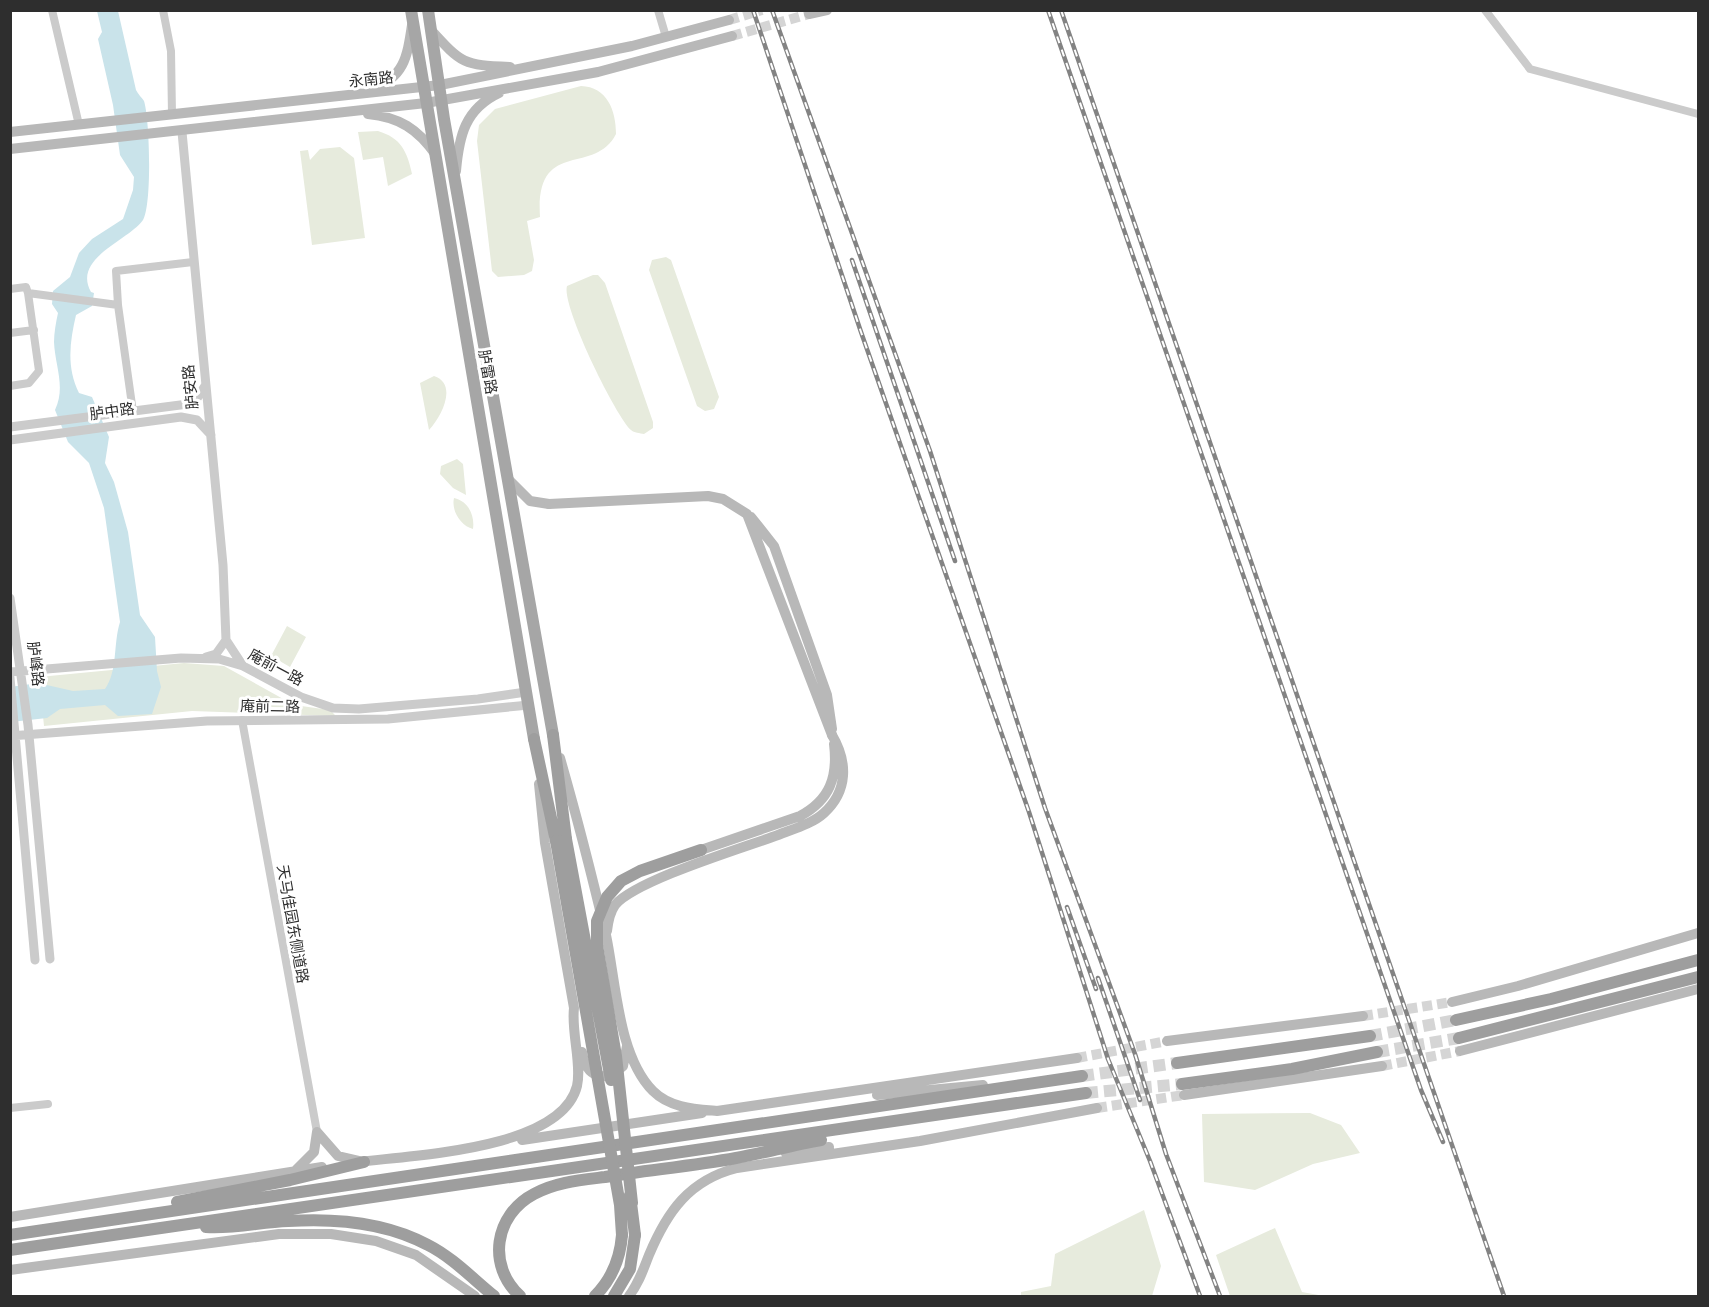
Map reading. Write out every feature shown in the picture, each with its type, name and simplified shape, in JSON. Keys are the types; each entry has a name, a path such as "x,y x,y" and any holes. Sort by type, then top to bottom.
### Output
{"highway":[{"path":"553,735 561,840 620,1205 628,1235 616,1266 604,1287 595,1296"},
{"path":"534,739 595,982 632,1203"},
{"path":"614,1296 630,1269 628,1235 632,1203 616,1056 597,945 597,921 607,897 621,881 640,871 700,850"},
{"path":"1456,1020 1551,999 1698,960"},
{"path":"1459,1038 1698,977"},
{"path":"1177,1063 1370,1036"},
{"path":"1183,1089 1377,1052"},
{"path":"10,1234 1082,1076"},
{"path":"220,1224 1086,1093"},
{"path":"520,1296 503,1274 498,1242 506,1220 526,1199 544,1189 577,1181 737,1158 851,1134 892,1122"},
{"path":"10,1234 364,1162"},
{"path":"10,1250 189,1226 288,1221 374,1225 402,1233 430,1246 494,1296"}],"main road":[{"name":"胪雷路","path":"428,10 456,183 553,735"},
{"path":"809,14 827,10"},
{"name":"胪雷路","path":"412,15 534,739"},
{"path":"363,94 383,85 395,77 401,69 408,51 412,15"},
{"name":"永南路","path":"10,132 440,86 666,37 729,20"},
{"path":"431,30 459,59 477,66 525,68"},
{"path":"10,148 182,132 426,104 598,72 732,36"},
{"path":"456,183 458,146 468,118 482,103 512,87"},
{"path":"353,112 407,124 420,134 436,156"},
{"path":"507,478 530,501 549,504 708,496 723,499 747,514 832,735 841,750 845,774 840,793 823,814 630,893 611,912 606,937"},
{"path":"553,735 580,825 606,937 627,1046 644,1080 662,1098 685,1107 717,1111"},
{"path":"700,850 800,816 818,804 831,788 835,776 832,735"},
{"path":"534,739 545,843 584,1065 593,1075 603,1076 619,1070 626,1058 627,1046"},
{"path":"1452,1002 1518,986 1698,933"},
{"path":"1460,1051 1698,989"},
{"path":"458,1150 533,1131 564,1111 573,1096 578,1078 572,1026 574,1008"},
{"path":"1167,1041 1219,1032 1363,1016"},
{"path":"317,1132 338,1156 364,1162 1077,1058"},
{"path":"1183,1089 1382,1066"},
{"path":"813,1098 1044,1081"},
{"path":"629,1296 639,1283 666,1218 683,1196 700,1183 737,1168 920,1141 1097,1108"},
{"path":"10,1217 192,1187 293,1176 314,1152 317,1132"},
{"path":"737,1158 920,1141"},
{"path":"10,1270 263,1236 339,1222"},
{"path":"263,1236 331,1234 376,1240 416,1255 475,1296"}],"street":[{"path":"52,10 79,124"},
{"path":"163,10 171,51 172,115"},
{"path":"658,10 666,37"},
{"path":"1485,10 1530,69 1698,114"},
{"name":"胪安路","path":"182,132 223,565 226,640"},
{"path":"133,412 118,305 116,271 194,262"},
{"path":"10,289 26,287 39,363 38,375 29,383 10,386"},
{"path":"28,293 118,305"},
{"path":"10,333 34,330"},
{"name":"胪中路","path":"10,427 110,416 188,404 196,400 205,385"},
{"name":"胪中路","path":"10,440 186,417 196,420 211,435"},
{"name":"胪峰路","path":"10,598 22,676 50,958"},
{"path":"205,658 216,654 226,640 243,666"},
{"name":"庵前一路","path":"10,672 22,676 118,663 205,658 243,666 288,692 333,708 359,709 431,704 526,692"},
{"name":"胪峰路","path":"10,678 35,960"},
{"name":"庵前二路","path":"14,733 28,730 242,720 351,721 529,705"},
{"name":"天马佳园东侧道路","path":"242,720 317,1132"},
{"path":"10,1108 48,1104"}],"shaded area":[{"path":"581,86 590,87 604,95 612,109 616,134 606,147 594,154 556,167 547,176 541,192 540,217 527,221 534,260 532,271 524,275 498,277 492,271 477,141 479,125 495,109"},
{"path":"378,131 392,137 402,146 412,174 388,186 383,157 363,160 358,132"},
{"path":"340,147 354,158 365,238 312,245 300,151 308,150 310,160 320,149"},
{"path":"666,257 671,260 719,397 714,409 705,411 697,406 649,270 652,260"},
{"path":"598,275 605,283 653,422 653,428 644,434 631,430 613,404 580,336 572,314 567,297 567,286"},
{"path":"434,376 441,380 446,393 443,409 429,430 420,383"},
{"path":"457,459 463,464 466,495 453,488 440,474 441,466"},
{"path":"454,498 463,502 470,509 473,529 465,525 458,517 454,508"},
{"path":"287,626 306,637 290,667 271,656"},
{"path":"184,663 224,666 294,705 330,710 336,716 192,711 44,726 39,677"},
{"path":"1310,1113 1341,1125 1360,1153 1313,1164 1255,1190 1204,1182 1202,1114"},
{"path":"1144,1210 1161,1266 1152,1296 1021,1296 1021,1292 1051,1286 1055,1254"},
{"path":"1275,1228 1302,1292 1324,1296 1230,1296 1216,1255"}],"water":[{"path":"97,11 118,11 136,90 144,101 149,143 148,198 143,220 136,228 104,251 89,269 87,280 91,292 94,293 92,306 76,315 72,334 71,364 79,393 92,397 109,437 105,463 114,482 128,532 140,615 155,637 157,671 161,687 152,714 118,716 105,705 60,709 47,718 11,722 10,687 38,683 73,691 105,689 114,666 120,622 104,508 89,463 68,442 55,410 60,385 54,342 58,313 52,304 53,291 70,277 79,253 92,239 123,219 133,190 134,177 120,155 113,105 98,39 102,32"}],"tunnel":[{"path":"729,20 762,10"},
{"path":"732,36 809,14"},
{"path":"1363,1016 1452,1002"},
{"path":"1370,1036 1456,1020"},
{"path":"1377,1052 1459,1038"},
{"path":"1077,1058 1167,1041"},
{"path":"1382,1066 1460,1051"},
{"path":"1082,1076 1177,1063"},
{"path":"1086,1093 1182,1084"},
{"path":"1097,1108 1184,1095"}],"railway":[{"path":"753,10 861,332 1029,812 1108,1059 1150,1161 1200,1296"},
{"path":"772,10 930,451 1045,808 1135,1054 1166,1154 1220,1296"},
{"path":"1048,10 1421,1090 1443,1142"},
{"path":"1061,10 1504,1296"},
{"path":"852,260 955,561"},
{"path":"1067,907 1096,989"},
{"path":"1098,978 1140,1100"}]}
